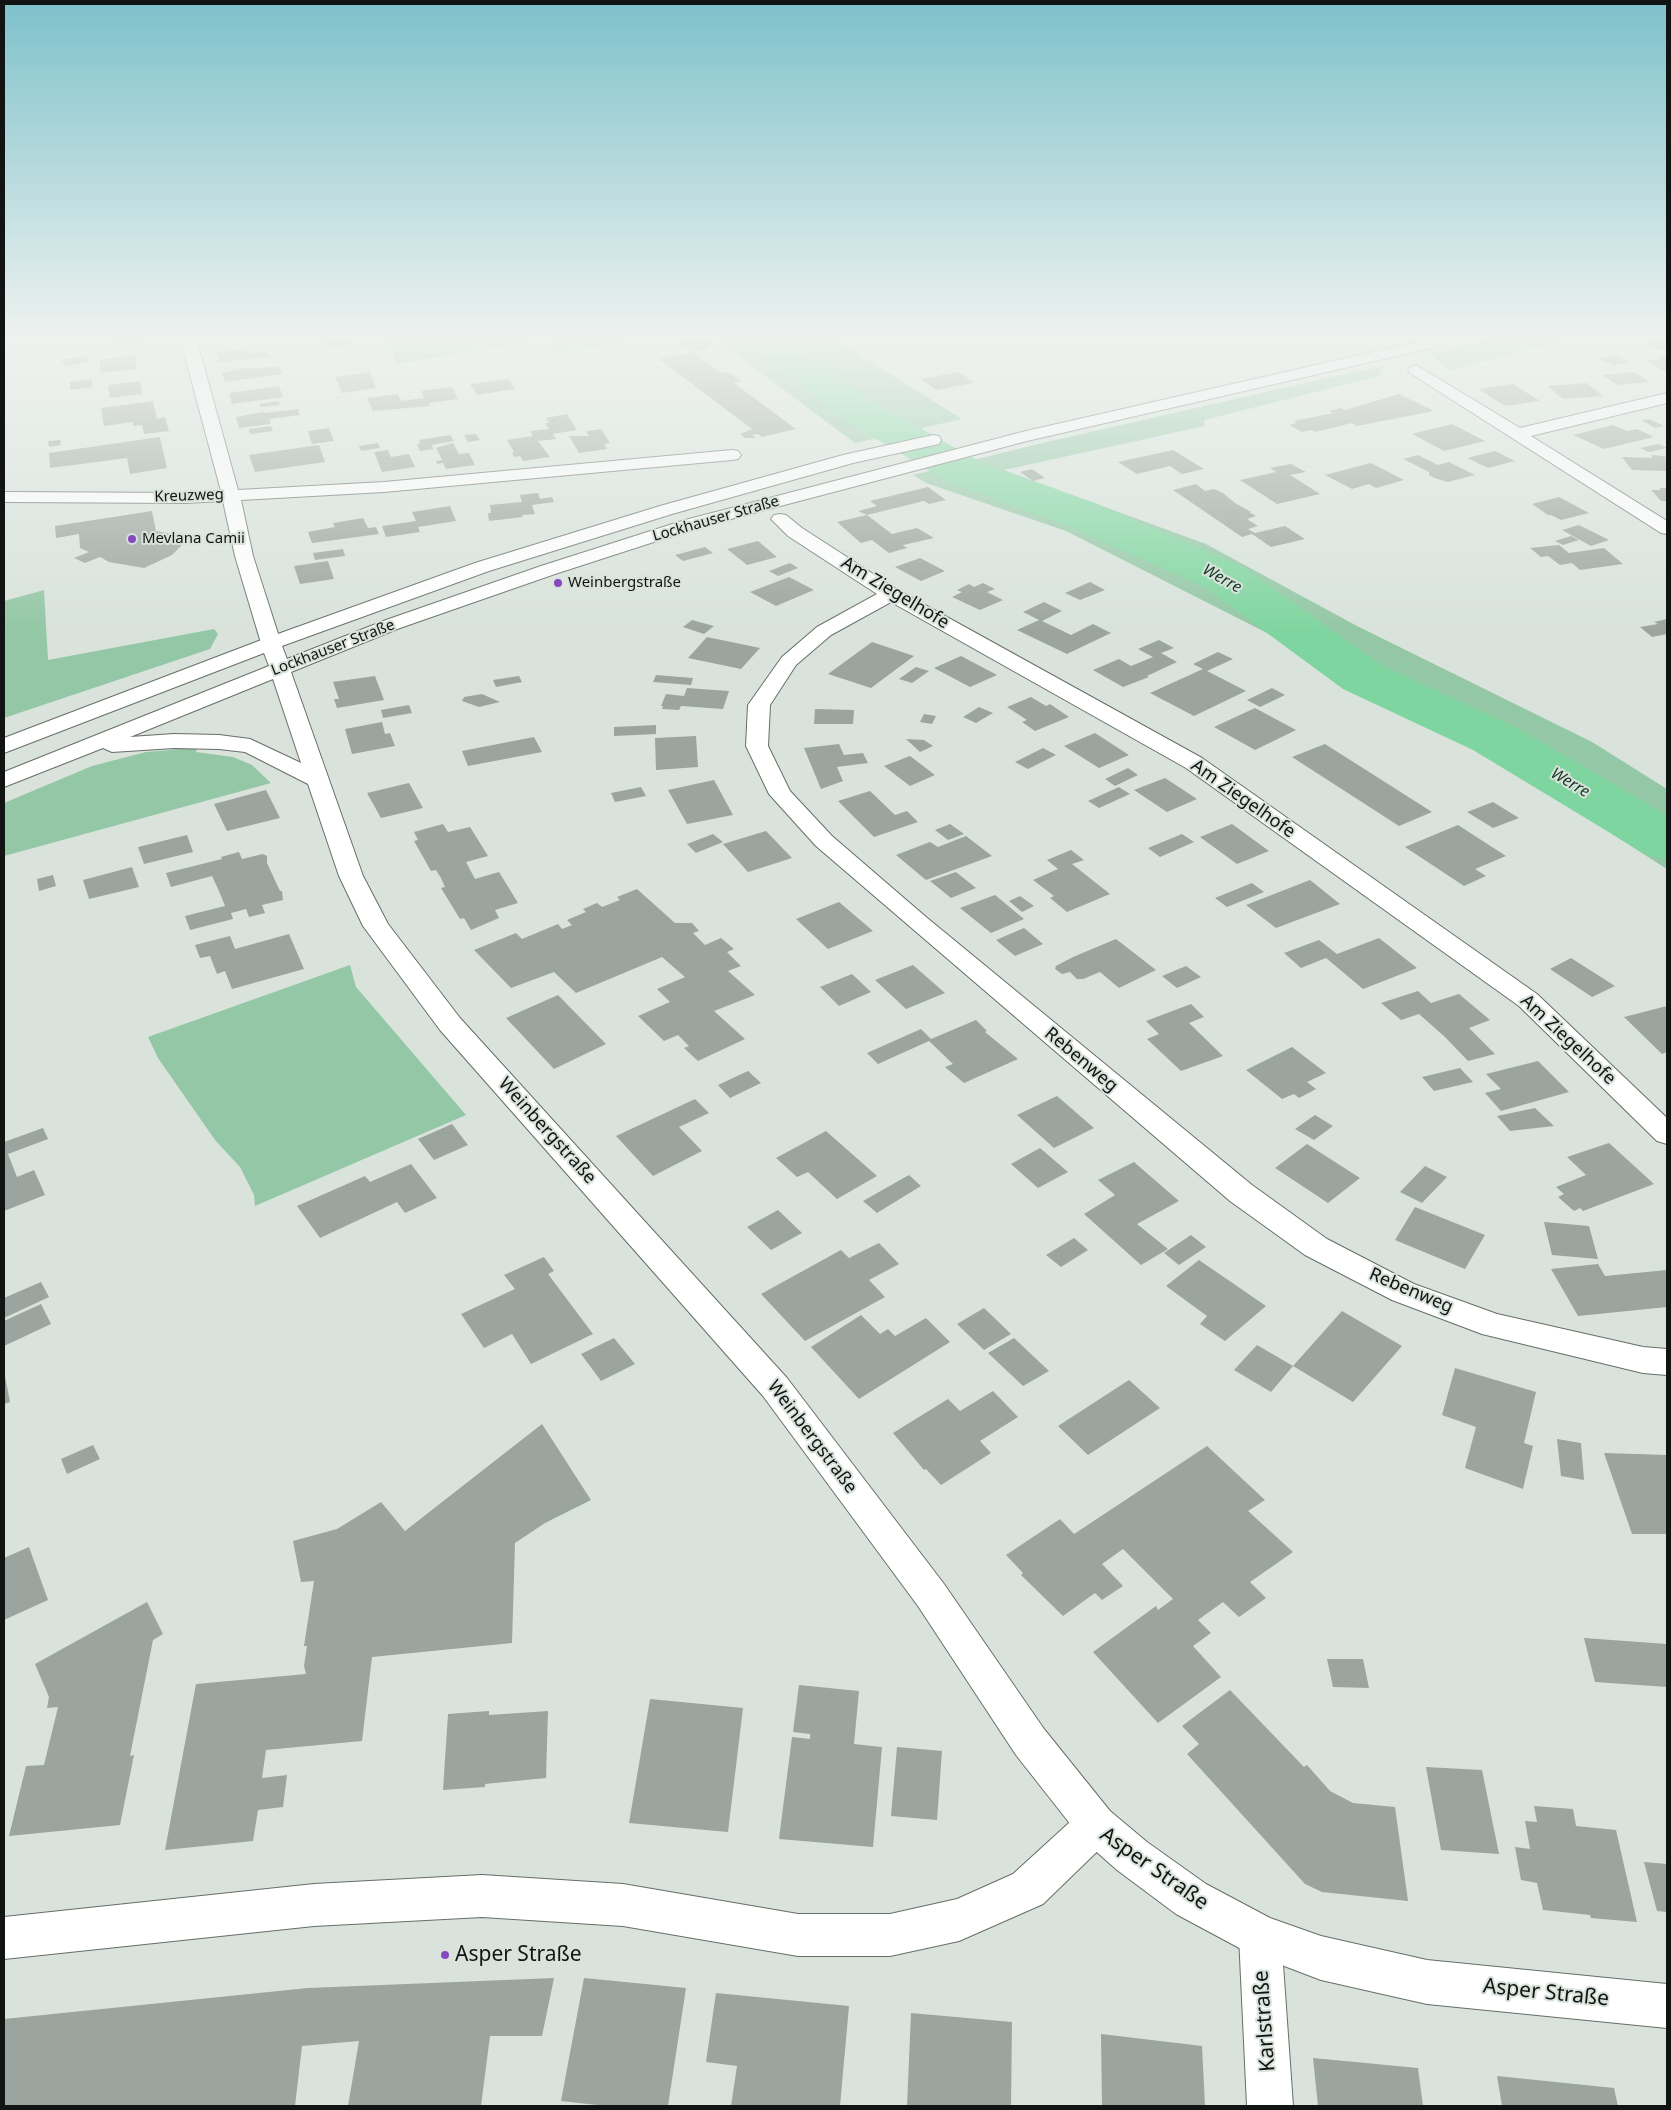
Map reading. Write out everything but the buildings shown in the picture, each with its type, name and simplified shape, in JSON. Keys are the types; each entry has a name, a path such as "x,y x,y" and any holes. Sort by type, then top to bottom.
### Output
{"street":[{"name":"Weinbergstraße","path":"216,436 232,494 244,556 271,643 351,876 382,934 450,1024 775,1387 931,1595 1030,1742 1096,1825"},
{"name":"Lockhauser Straße","path":"4,780 393,624 548,570 691,524 875,474 1024,436"},
{"path":"1521,436 1667,529"},
{"name":"Lockhauser Straße","path":"4,746 271,643 482,567 666,510 849,459 946,438"},
{"name":"Kreuzweg","path":"4,497 186,498 403,486 732,455"},
{"name":"Am Ziegelhofe","path":"780,519 795,532 891,594 1194,763 1528,1000 1667,1134"},
{"name":"Rebenweg","path":"891,594 824,631 789,661 759,705 757,746 780,794 824,841 917,922 1241,1193 1316,1247 1403,1292 1493,1325 1643,1360 1667,1362"},
{"path":"83,748 174,741 219,742 250,746 318,780"},
{"name":"Asper Straße","path":"4,1938 314,1906 482,1896 623,1906 798,1935 890,1935 959,1920 1028,1889 1096,1825 1132,1856 1191,1899 1260,1936 1321,1958 1427,1982 1667,2006"},
{"name":"Karlstraße","path":"1260,1936 1270,2106"}],"shaded area":[{"path":"846,436 870,436 873,439 855,443"},
{"path":"870,436 884,436 873,439"},
{"path":"1071,436 1157,436 1004,470 1206,544 1357,626 1592,742 1667,789 1667,869 1413,707 1066,531 926,483 913,475"},
{"path":"44,590 48,660 214,629 218,634 210,649 4,718 4,601"},
{"path":"197,748 196,752 233,757 252,765 271,783 4,856 4,803 92,766 146,752"},
{"path":"350,965 356,987 466,1115 255,1206 254,1195 240,1167 215,1140 158,1058 148,1037"}],"waterway":[{"name":"Werre","path":"903,436 968,474 1075,512 1224,577 1362,677 1493,738 1667,841"}],"place":[{"name":"Mevlana Camii","path":"132,539"},
{"name":"Weinbergstraße","path":"558,583"},
{"name":"Asper Straße","path":"445,1955"}]}
